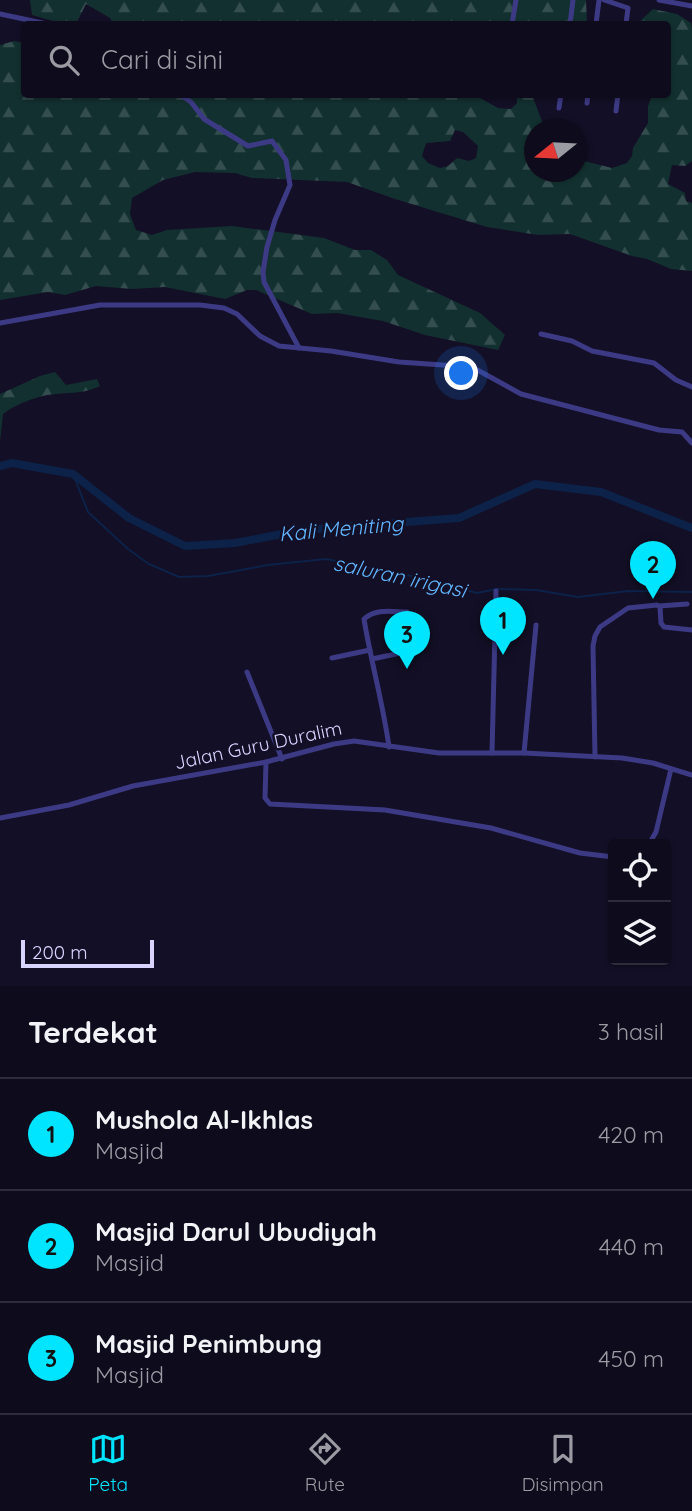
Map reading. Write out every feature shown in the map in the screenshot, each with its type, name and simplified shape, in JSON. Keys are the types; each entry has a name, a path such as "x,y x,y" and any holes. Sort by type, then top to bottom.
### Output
{"street":[{"path":"512,21 516,0"},
{"path":"570,21 573,0"},
{"path":"597,21 601,0 628,8 626,21"},
{"path":"659,0 692,6"},
{"path":"0,14 33,21"},
{"path":"185,98 204,119 248,146 272,141 286,160 290,188 275,220 263,272 270,297 299,348"},
{"path":"559,108 560,98"},
{"path":"587,103 588,98"},
{"path":"616,111 618,98"},
{"path":"0,323 100,305 200,305 231,310 267,341 279,346 399,362 472,367 521,394 656,429 682,432 692,443"},
{"path":"541,334 572,341 592,351 654,363 676,380 692,387"},
{"path":"492,753 496,591"},
{"path":"595,757 596,717 592,681 595,636 603,625 628,608 687,604"},
{"path":"659,606 663,627 692,630"},
{"path":"372,659 409,652 407,612 391,610 365,617 370,650 372,659 382,702 389,747"},
{"path":"524,753 536,625"},
{"path":"332,658 370,650"},
{"path":"247,672 282,759"},
{"name":"Jalan Guru Duralim","path":"0,818 69,805 132,786 282,759 346,742 439,753 524,753 638,761 692,775"},
{"path":"266,762 265,798 270,804 385,810 491,828 580,853 608,856"},
{"path":"652,839 671,769"}],"green space":[{"path":"30,0 586,0 587,21 112,21 86,4 78,21 53,21 32,15"},
{"path":"653,9 677,14 691,23 692,29 692,161 685,166 672,165 668,184 685,193 686,201 692,203 692,271 671,269 570,234 538,235 487,227 347,182 252,178 235,173 195,172 163,180 132,198 130,214 136,230 152,235 167,230 232,226 324,238 355,250 371,250 387,260 398,275 480,313 505,335 498,350 425,335 383,321 337,313 312,314 256,290 247,290 225,299 165,287 132,289 96,286 65,295 48,292 0,300 0,45 14,41 21,42 21,98 480,98 498,108 511,109 517,103 517,98 533,98 541,119 524,119 524,182 587,182 587,162 612,168 627,163 648,123 651,98 671,98 671,21 640,21","holes":["455,130 463,132 478,146 476,158 469,161 457,158 448,166 440,168 428,163 422,156 426,143 450,141"]},
{"path":"55,372 66,385 97,379 100,386 84,392 42,396 14,407 3,414 0,441 0,394"}],"waterway":[{"name":"Kali Meniting","path":"0,466 12,463 73,474 129,518 185,546 235,543 303,530 459,518 535,484 601,492 692,528"},
{"name":"saluran irigasi","path":"73,474 88,512 128,549 149,564 179,577 208,576 268,565 326,559 421,578 477,593 497,589 536,590 578,597 628,591 692,592"}],"place":[{"name":"Masjid Darul Ubudiyah","path":"653,599"},
{"name":"Mushola Al-Ikhlas","path":"503,655"},
{"name":"Masjid Penimbung","path":"407,669"}]}
